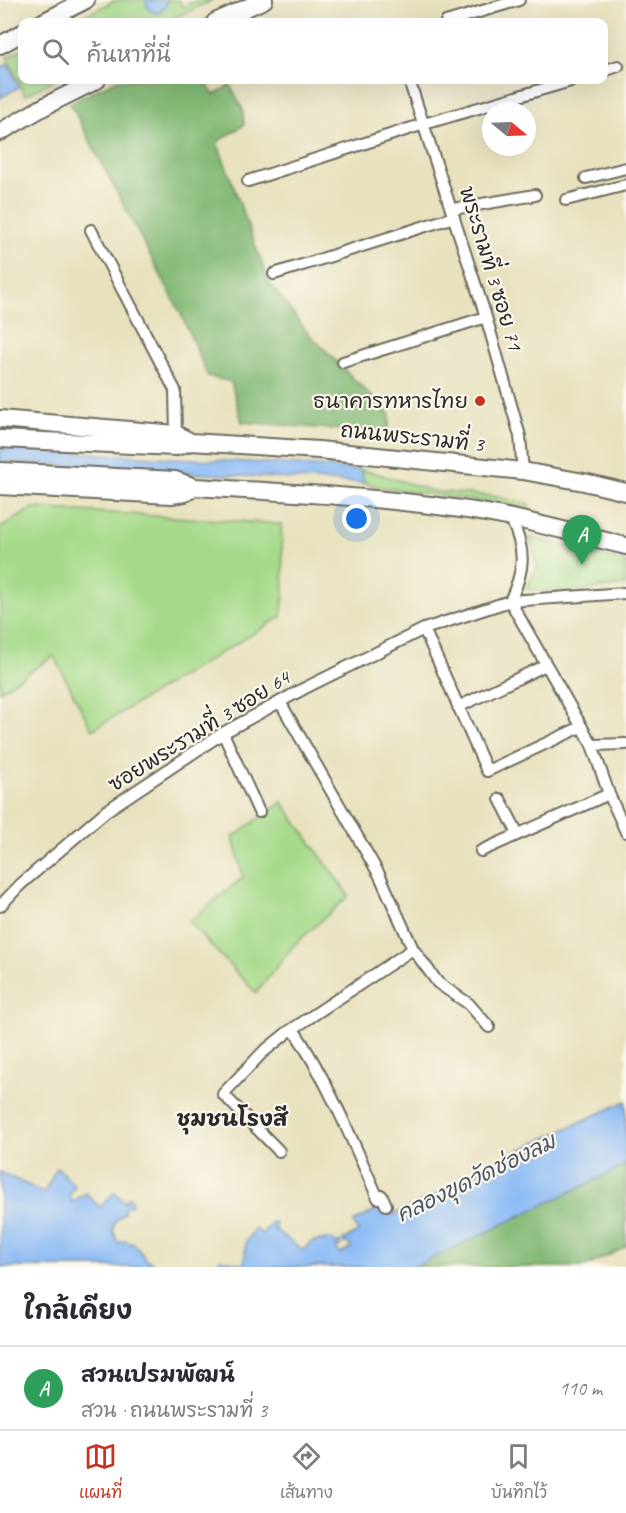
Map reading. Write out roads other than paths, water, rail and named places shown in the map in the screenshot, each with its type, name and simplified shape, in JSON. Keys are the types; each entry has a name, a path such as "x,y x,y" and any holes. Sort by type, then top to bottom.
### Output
{"main road":[{"path":"50,18 86,0"},
{"path":"224,18 264,0"},
{"path":"0,45 18,35"},
{"path":"0,132 89,84"},
{"name":"ถนนพระรามที่ 3","path":"0,419 523,471 626,492"},
{"name":"ถนนพระรามที่ 3","path":"0,439 176,447 183,438"},
{"path":"0,471 176,480 195,488 328,495 454,508 626,546"},
{"path":"0,486 171,495 185,493 195,488"}],"street":[{"path":"459,18 519,0"},
{"path":"608,69 618,66"},
{"name":"พระรามที่ 3 ซอย 71","path":"410,84 486,317 520,436 523,471"},
{"path":"248,181 424,124 560,84"},
{"path":"586,178 626,168"},
{"path":"566,200 626,185"},
{"path":"274,274 453,213 535,195"},
{"path":"91,230 176,390 183,438"},
{"path":"343,362 486,317"},
{"path":"511,519 520,539 522,559 520,580 510,601 591,745 626,832"},
{"name":"ซอยพระรามที่ 3 ซอย 64","path":"0,906 21,884 106,811 223,733 424,629 510,601 626,592"},
{"path":"424,629 487,771 581,727"},
{"path":"458,707 546,665"},
{"path":"280,702 380,876 413,949 438,983 470,1004 489,1027"},
{"path":"223,733 259,812"},
{"path":"591,745 626,744"},
{"path":"482,851 609,794"},
{"path":"500,799 518,834"},
{"path":"279,1151 224,1094 262,1053 293,1029 413,949"},
{"path":"293,1029 337,1106 378,1198 382,1196 386,1205"}],"water":[{"path":"146,0 167,0 166,6 159,13 149,10"},
{"path":"8,64 19,87 0,98 0,68"},
{"path":"0,448 335,467 361,470 364,483 0,462"},
{"name":"คลองขุดวัดช่องลม","path":"626,1101 626,1165 414,1267 217,1267 220,1259 244,1265 246,1242 255,1228 262,1234 271,1223 275,1222 274,1229 303,1250 311,1242 326,1239 333,1240 335,1244 340,1242 341,1245 336,1248 340,1254 351,1248 347,1242 344,1244 343,1240 358,1232 353,1222 388,1204 393,1214 409,1208 511,1154"},
{"path":"57,1167 75,1186 70,1195 72,1202 86,1193 100,1207 115,1192 124,1202 130,1197 131,1206 125,1207 124,1214 115,1223 115,1234 119,1243 126,1240 130,1244 133,1242 145,1258 158,1267 0,1267 0,1172 44,1193"}],"place":[{"name":"ธนาคารทหารไทย","path":"480,401"},
{"name":"สวนเปรมพัฒน์","path":"582,565"}],"district":[{"name":"ชุมชนโรงสี","path":"232,1119"}]}
